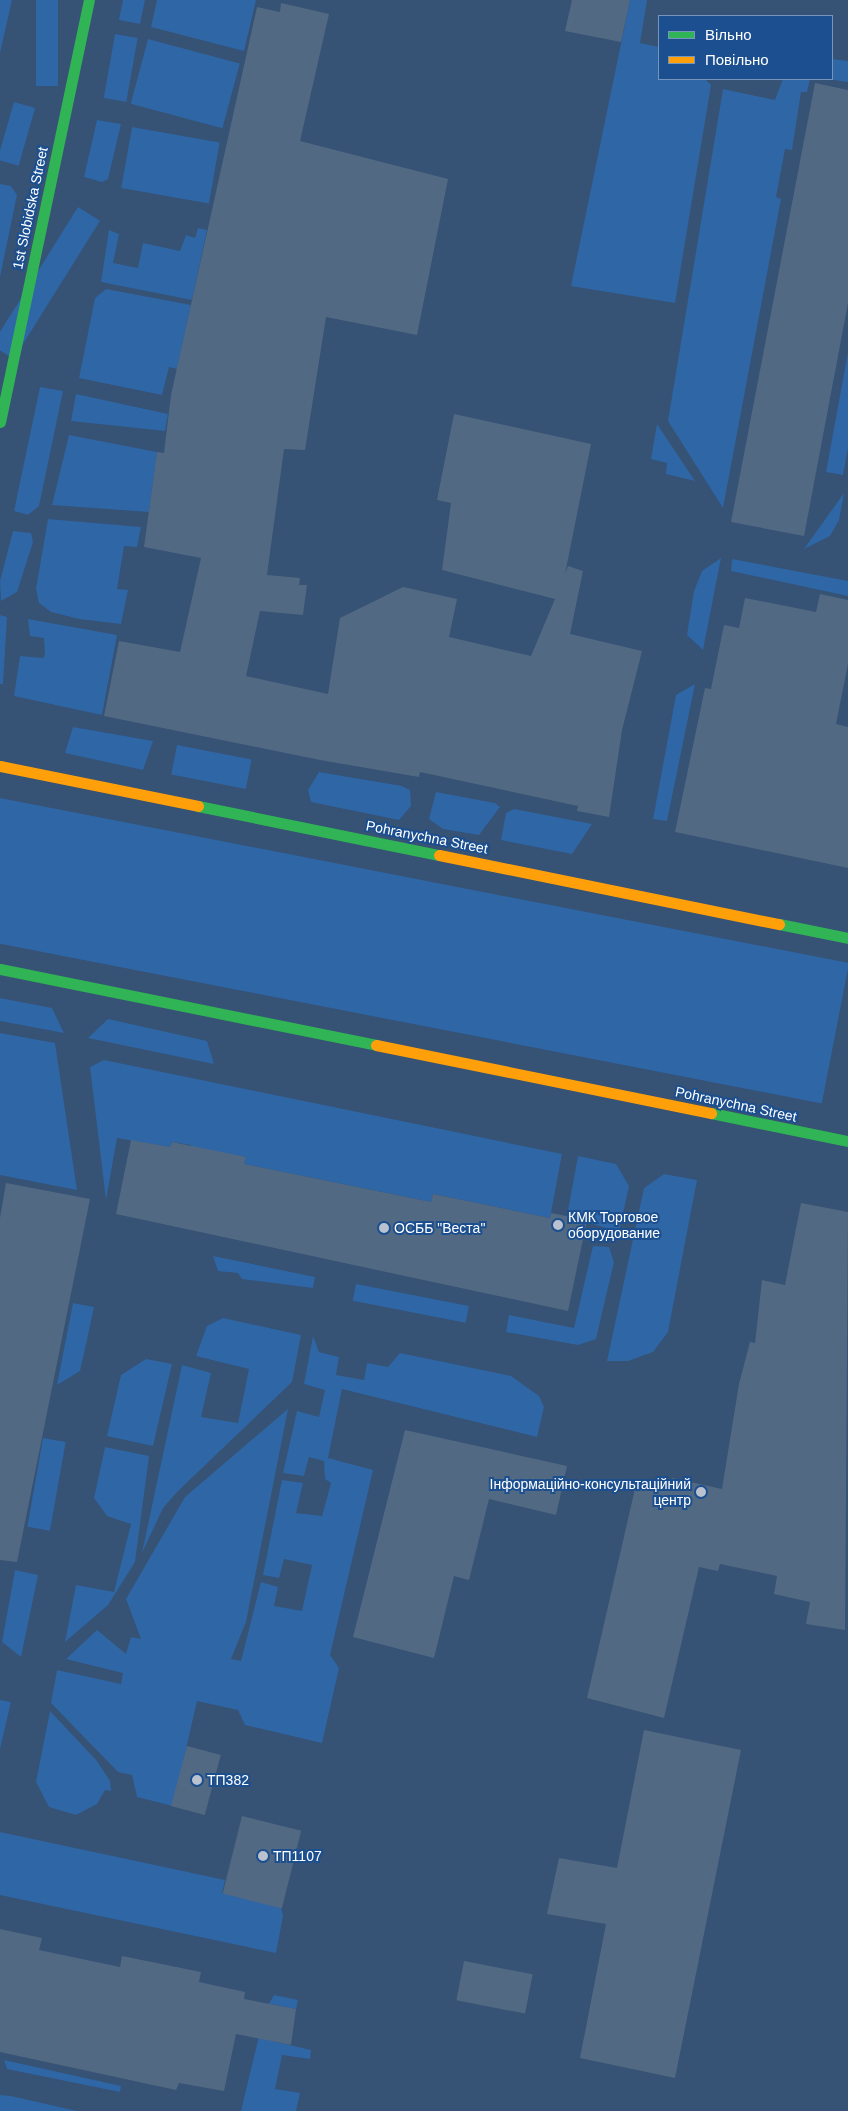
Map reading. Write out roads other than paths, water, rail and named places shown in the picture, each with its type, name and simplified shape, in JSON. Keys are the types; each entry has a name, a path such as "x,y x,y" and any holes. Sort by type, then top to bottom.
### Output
{"main road":[{"name":"1st Slobidska Street","path":"0,422 89,0"},
{"name":"Pohranychna Street","path":"0,766 848,938"},
{"name":"Pohranychna Street","path":"0,969 848,1141"}],"place":[{"name":"КМК Торговое оборудование","path":"558,1225"},
{"name":"ОСББ \"Веста\"","path":"384,1228"},
{"name":"Інформаційно-консультаційний центр","path":"701,1492"},
{"name":"ТП382","path":"197,1780"},
{"name":"ТП1107","path":"263,1856"}]}
